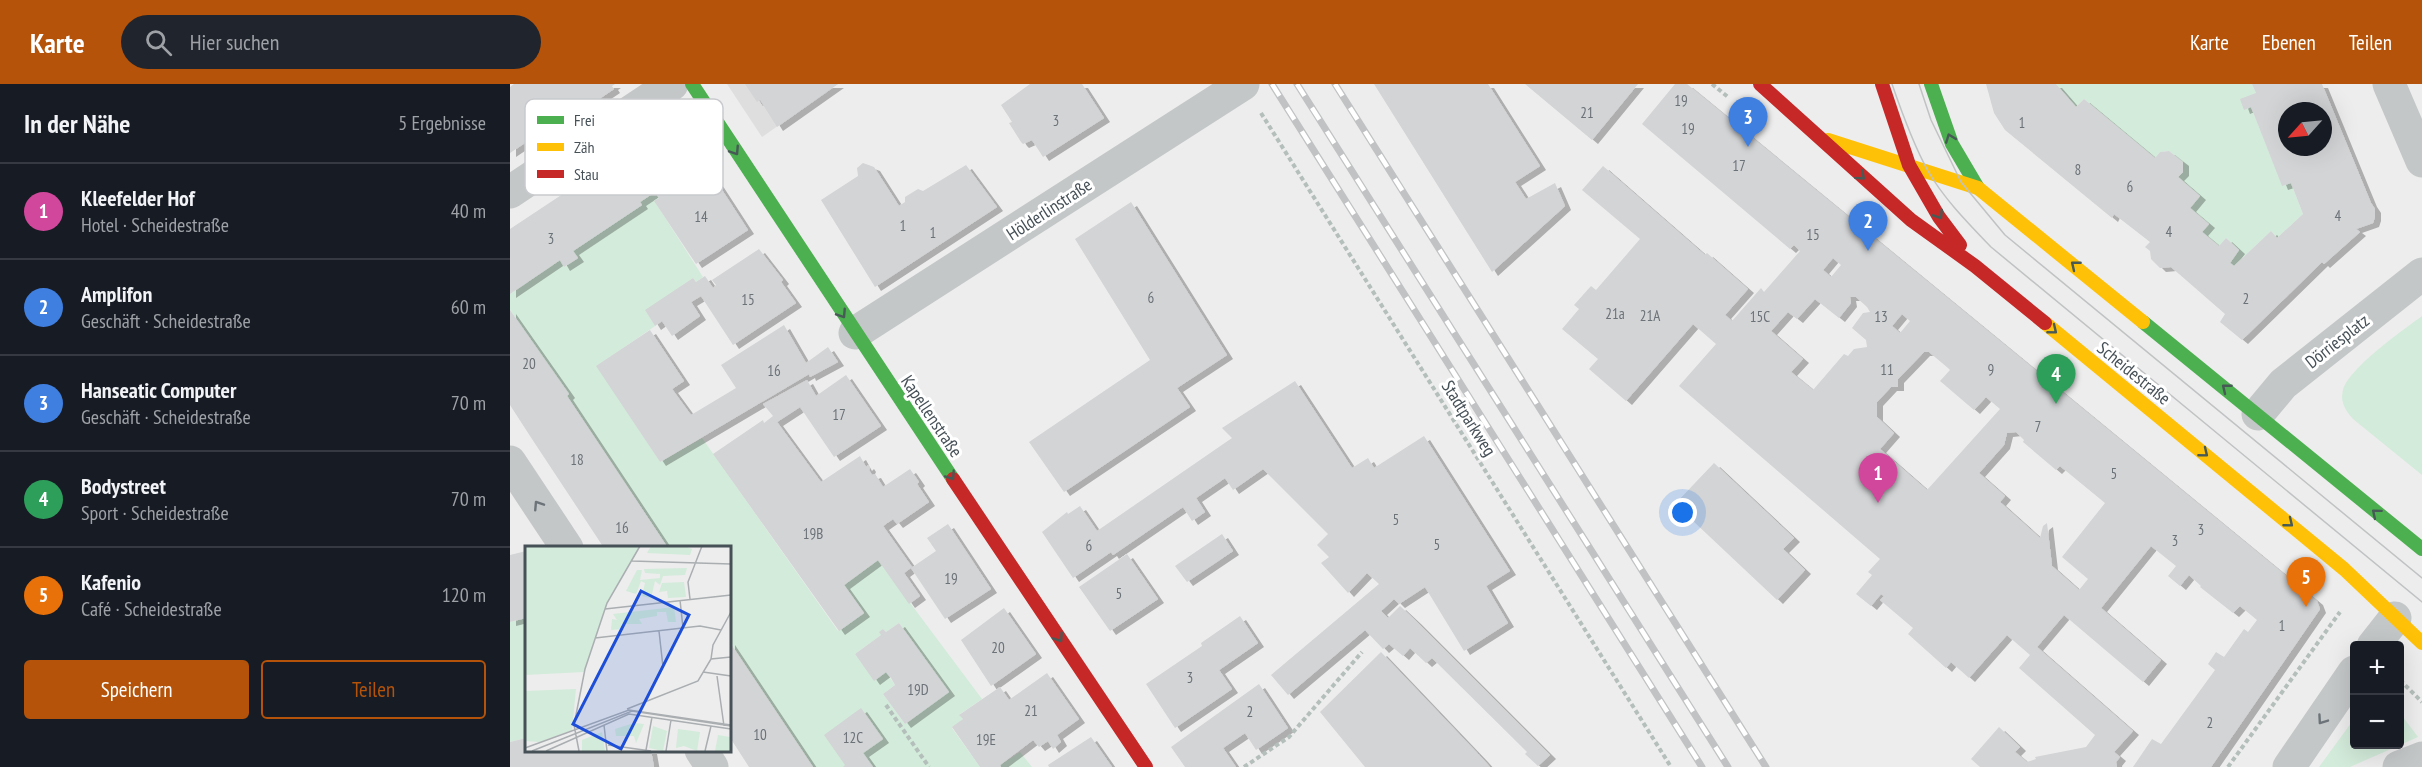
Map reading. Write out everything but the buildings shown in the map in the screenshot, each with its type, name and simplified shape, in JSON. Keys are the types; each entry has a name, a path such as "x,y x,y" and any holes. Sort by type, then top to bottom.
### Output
{"main road":[{"name":"Kapellenstraße","path":"692,84 702,99"},
{"name":"Scheidestraße","path":"1760,84 1911,220 1975,266 2344,569 2422,644"},
{"path":"1882,84 1909,165 1939,217 1975,266"},
{"path":"1931,84 1952,144 1978,188"},
{"name":"Kapellenstraße","path":"723,131 855,333 1146,767"},
{"name":"Scheidestraße","path":"1817,137 1978,188 2422,549"}],"street":[{"path":"650,99 672,84"},
{"name":"Hölderlinstraße","path":"855,333 1243,84"},
{"path":"2389,84 2422,161"},
{"path":"510,192 525,182"},
{"name":"Dörriesplatz","path":"2258,414 2283,384 2422,274"},
{"path":"510,462 566,546"},
{"path":"2376,641 2395,618"},
{"path":"2289,767 2350,679"},
{"path":"702,752 712,767"},
{"path":"2399,767 2422,758"}],"path":[{"name":"Stadtparkweg","path":"1243,84 1671,767"},
{"path":"2228,767 2343,607"},
{"path":"1244,767 1289,737 1362,652"},
{"path":"2404,684 2422,702"},
{"path":"886,705 929,767"}],"shaded area":[{"path":"727,84 838,84 762,137"}],"green space":[{"path":"2056,84 2252,84 2256,93 2251,107 2282,185 2291,183 2303,214 2277,238 2271,231 2234,266 2230,263 2239,250 2226,238 2219,246 2202,232 2209,224 2190,208 2200,196 2178,177 2183,172 2182,162 2169,151 2160,152 2155,158 2084,99 2076,107"},
{"path":"650,195 657,195 659,198 655,202 703,277 696,282 693,278 646,311 655,326 597,366 660,462 702,438 838,631 864,613 844,585 878,560 982,699 960,714 963,719 952,728 980,767 813,767 730,642 730,546 667,546 567,396 568,394 510,310 510,294 560,260 564,267 577,259 573,251 642,205 640,202","holes":["899,623 948,692 905,724 883,694 895,685 886,672 874,680 855,654 881,635 883,629 886,632"]},
{"path":"2422,316 2422,475 2353,419 2342,398 2347,381 2355,371 2402,330"},
{"path":"525,618 525,738 510,742 510,622"},
{"path":"2404,718 2418,737 2404,743"},
{"path":"2350,724 2350,749 2391,749 2350,767 2319,767"},
{"path":"1020,752 1032,767 1001,767 1000,765"}],"tram line":[{"path":"1892,84 1913,139 1934,181 1991,247 2422,602"},
{"path":"1919,84 1931,120 1961,182 2005,235 2422,578"}],"railway":[{"path":"1272,84 1702,767"},
{"path":"1297,84 1728,767"},
{"path":"1335,84 1766,767"}],"traffic: fast":[{"path":"692,84 702,99"},
{"path":"1931,84 1952,144 1978,188"},
{"path":"723,131 953,479"},
{"path":"2143,322 2422,549"}],"traffic: slow":[{"path":"1828,140 1978,188 2143,322"},
{"path":"2045,323 2344,569 2422,643"}],"traffic: jam":[{"path":"1760,84 1911,220 1975,266 2045,323"},
{"path":"1882,84 1909,165 1939,217 1960,245"},
{"path":"953,479 1146,767"}],"place":[{"name":"Hanseatic Computer","path":"1748,147"},
{"name":"Amplifon","path":"1868,251"},
{"name":"Bodystreet","path":"2056,404"},
{"name":"Kleefelder Hof","path":"1878,503"},
{"name":"Kafenio","path":"2306,607"}]}
